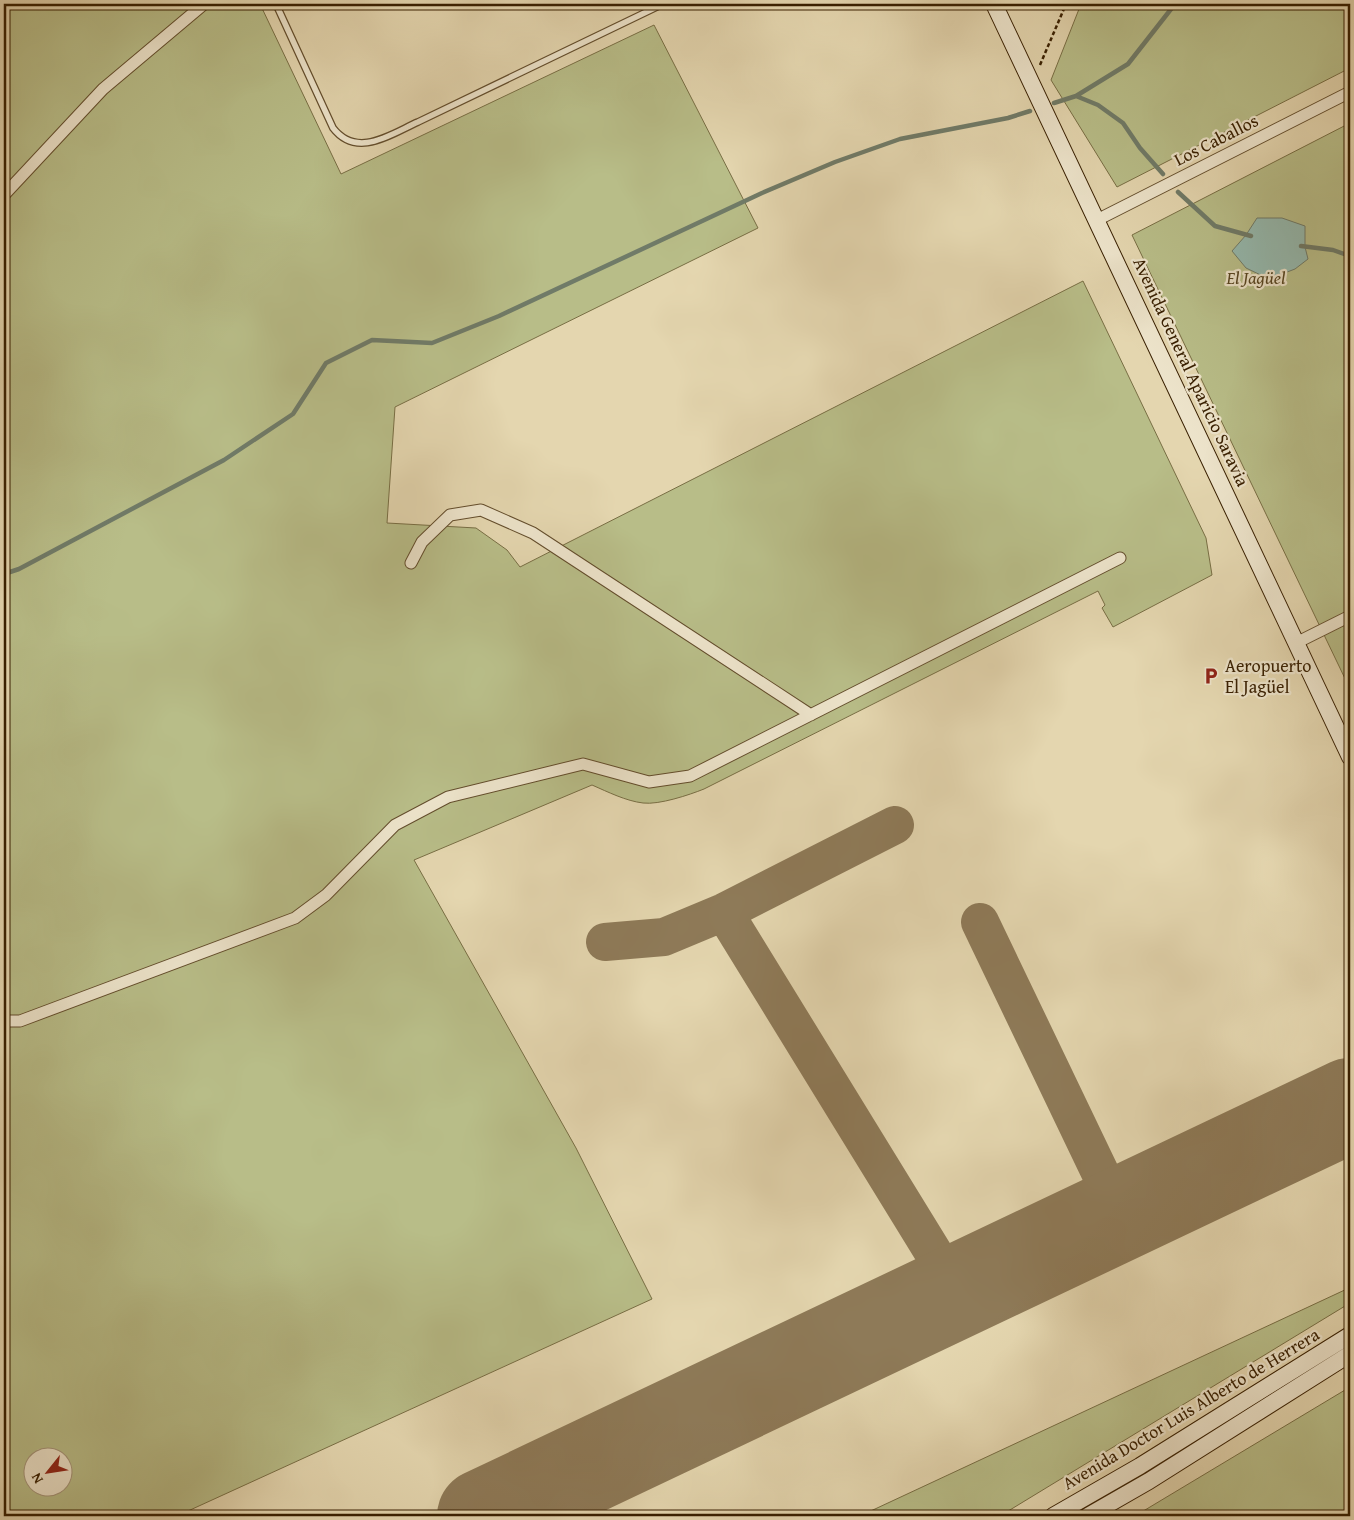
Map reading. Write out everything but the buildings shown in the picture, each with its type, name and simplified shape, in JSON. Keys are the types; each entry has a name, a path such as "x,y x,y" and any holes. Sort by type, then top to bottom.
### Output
{"main road":[{"name":"Avenida General Aparicio Saravia","path":"994,4 1350,757"},
{"name":"Avenida Doctor Luis Alberto de Herrera","path":"1052,1516 1140,1466 1350,1335"},
{"name":"Avenida Doctor Luis Alberto de Herrera","path":"1088,1516 1149,1481 1350,1354"}],"street":[{"path":"4,195 103,89 204,4"},
{"name":"Los Caballos","path":"1097,220 1350,92"},
{"path":"412,563 422,542 450,516 481,510 533,533 812,715"},
{"path":"4,1021 20,1021 295,918 326,895 395,825 448,797 583,764 649,782 690,776 1120,558"},
{"path":"1296,644 1350,616"}],"lane":[{"path":"276,4 334,128 350,142 364,144 381,139 418,122 663,4"}],"path":[{"path":"1032,85 1066,4"}],"green space":[{"path":"4,4 260,4 341,174 654,25 758,228 395,407 387,523 476,528 507,550 520,567 1083,281 1206,538 1212,575 1113,627 1102,608 1105,605 1098,591 704,789 682,797 643,803 624,798 592,785 414,860 576,1148 652,1299 177,1516 4,1516"},
{"path":"1081,4 1350,4 1350,68 1117,187 1051,80"},
{"name":"El Jagüel","path":"1350,123 1350,689 1132,235"},
{"path":"1349,1288 1350,1303 1000,1516 860,1516"},
{"path":"1350,1387 1350,1516 1135,1516"}],"water":[{"path":"1257,218 1282,218 1305,226 1305,247 1308,259 1295,269 1269,279 1246,268 1232,251"}],"waterway":[{"path":"1054,103 1076,96 1128,64 1175,4"},
{"path":"1076,96 1098,105 1123,123 1140,148 1163,174"},
{"path":"4,574 19,569 224,460 293,414 326,363 372,340 432,343 499,316 762,193 835,162 900,139 1008,118 1030,111"},
{"path":"1178,192 1215,226 1251,236"},
{"path":"1301,246 1333,250 1350,256"}],"taxiway":[{"path":"605,942 664,937 724,912 895,825"},
{"path":"724,912 957,1291"},
{"path":"980,922 1120,1214"}],"runway":[{"path":"484,1516 1350,1105"}],"place":[{"name":"Aeropuerto El Jagüel","path":"1211,676"}]}
